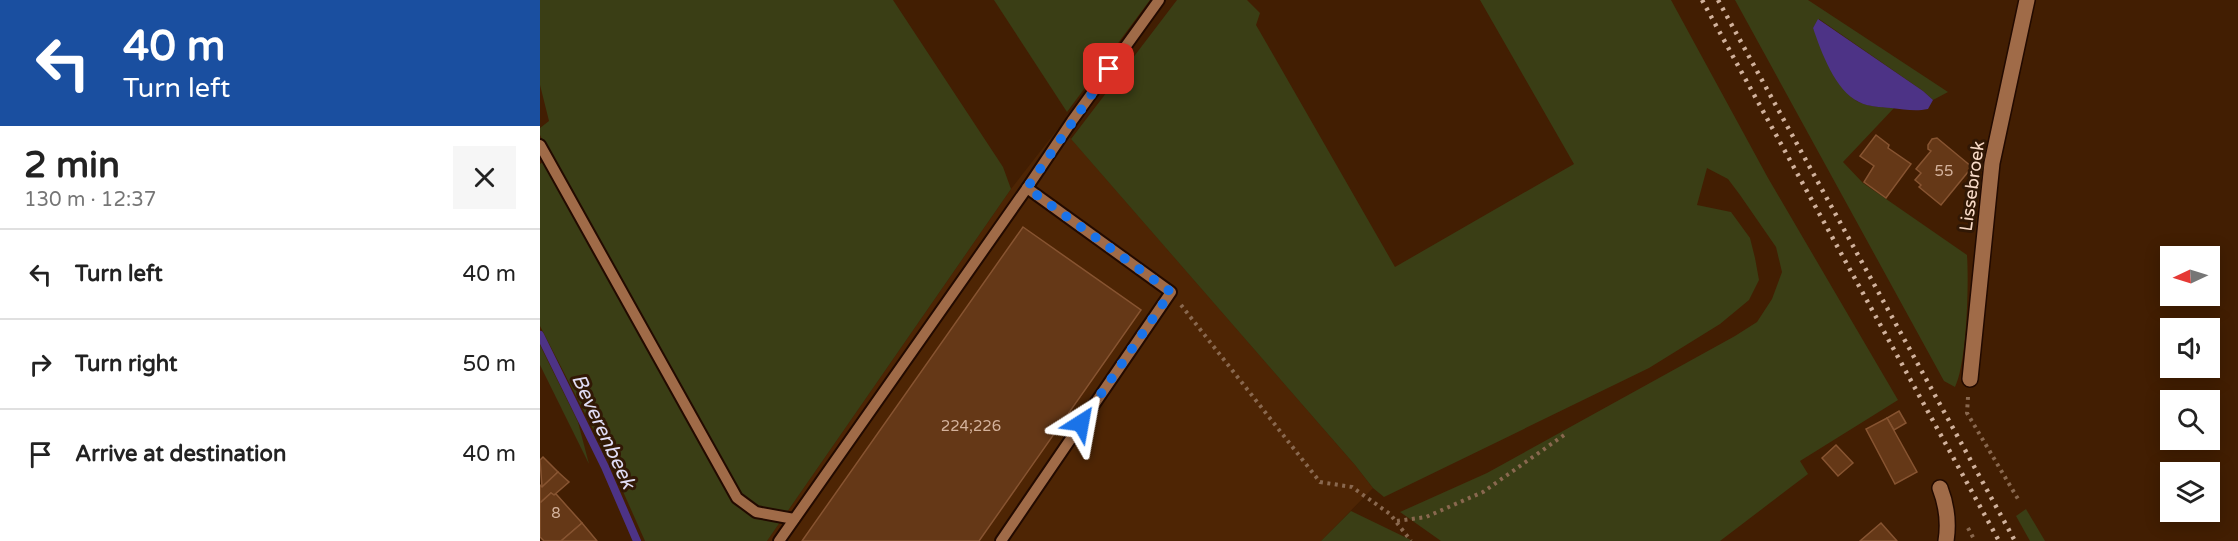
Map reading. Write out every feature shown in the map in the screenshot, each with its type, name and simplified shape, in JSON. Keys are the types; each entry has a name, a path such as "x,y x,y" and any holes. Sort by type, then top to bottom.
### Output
{"street":[{"name":"Lissebroek","path":"1970,379 1992,163 2027,0"},
{"path":"1940,488 1946,503 1948,520 1946,541"}],"lane":[{"path":"779,541 1159,0"},
{"path":"540,145 737,498 756,512 794,519"},
{"path":"1001,541 1171,292 1027,188"}],"path":[{"path":"1171,292 1320,482 1352,487 1390,514 1411,541"},
{"path":"1970,379 1967,412 2018,499"},
{"path":"1396,521 1425,517 1483,492 1567,433"},
{"path":"1967,528 1975,541"}],"shaded area":[{"path":"1818,19 1923,91 1933,100 1928,109 1875,106 1863,104 1850,97 1836,80 1825,59 1813,28"},
{"path":"1060,126 1373,488 1321,541 767,541 1011,189"}],"green space":[{"path":"540,0 893,0 1003,167 1011,189 767,541 645,541 609,460 540,326 540,164 551,157 540,135 540,128 549,121 540,85"},
{"path":"994,0 1150,0 1067,112"},
{"path":"1177,0 1247,0 1260,13 1256,25 1395,267 1574,164 1480,0 1671,0 1768,178 1898,400 1800,461 1808,474 1720,541 1441,541 1400,512 1487,473 1757,322 1772,299 1782,272 1776,247 1728,179 1707,168 1697,205 1731,212 1750,238 1759,280 1749,300 1720,324 1649,368 1384,497 1373,488 1071,139"},
{"path":"1735,0 1808,0 1948,92 1933,100 1819,19 1813,28 1832,70 1845,91 1861,103 1894,108 1843,162 1863,183 1967,255 1965,342 1955,387 1944,381"},
{"path":"540,345 578,422 589,464 540,365"},
{"path":"2026,509 2045,541 2030,541 2016,516"},
{"path":"1351,511 1413,541 1321,541"}],"building":[{"path":"1876,135 1889,145 1888,148 1911,164 1886,198 1864,182 1874,166 1860,156"},
{"path":"1937,138 1972,167 1941,205 1919,187 1921,185 1915,180 1921,173 1916,169 1931,151 1928,145 1932,139"},
{"path":"1023,227 1141,310 979,541 802,541"},
{"path":"1899,411 1906,423 1894,430 1887,418"},
{"path":"1887,418 1917,472 1895,484 1866,429"},
{"path":"1836,445 1853,463 1838,476 1822,458"},
{"path":"543,457 558,472 542,487 540,460"},
{"path":"558,472 569,482 540,503 540,485 542,487"},
{"path":"551,493 556,494 582,523 561,541 544,541 540,537 540,503"},
{"path":"582,523 597,541 561,541"},
{"path":"1881,523 1897,541 1860,541"}],"waterway":[{"name":"Beverenbeek","path":"540,335 605,467 637,541"}],"railway":[{"path":"1702,0 1999,541"},
{"path":"1718,0 2015,541"}],"route":[{"path":"1081,423 1171,292 1027,188 1109,69"}]}
